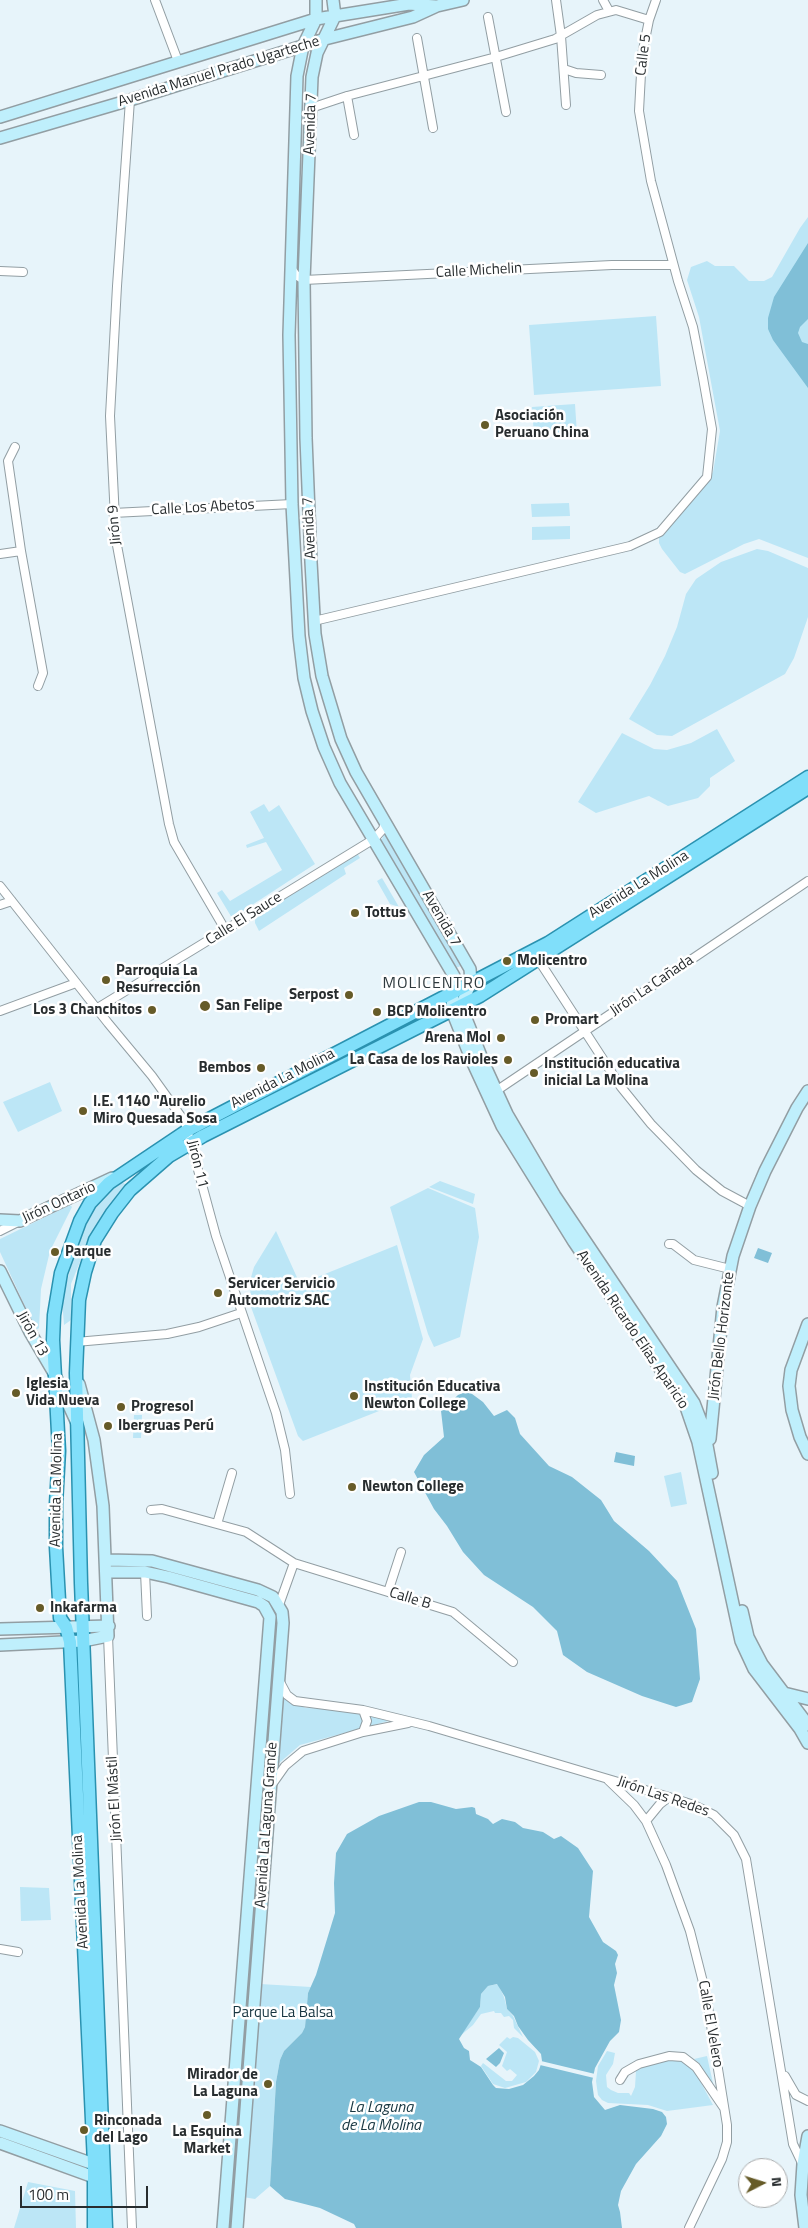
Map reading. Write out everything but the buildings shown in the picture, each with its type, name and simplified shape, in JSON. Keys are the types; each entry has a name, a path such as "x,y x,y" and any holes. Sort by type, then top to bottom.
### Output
{"main road":[{"name":"Avenida La Molina","path":"94,2228 99,2166 76,1342 79,1300 95,1240 112,1213 130,1190 189,1136 480,996 535,955 808,777"},
{"name":"Avenida La Molina","path":"99,2166 84,1964 70,1642 66,1627 60,1618 56,1547 59,1451 54,1373 54,1315 61,1273 77,1228 90,1203 118,1175 189,1136 312,1063 472,982 535,955 808,788"},
{"path":"84,1964 93,1899"},
{"name":"Avenida La Molina","path":"99,2179 106,2228"}],"street":[{"path":"155,0 178,61"},
{"path":"316,0 316,19"},
{"path":"333,0 335,16"},
{"name":"Avenida Manuel Prado Ugarteche","path":"0,138 130,100 325,39 414,17 437,6 463,0"},
{"path":"556,0 561,36 566,105"},
{"path":"604,0 609,11"},
{"name":"Calle 5","path":"314,621 630,546 660,532 707,477 712,429 693,326 673,265 651,181 639,110 642,55 649,20 656,0"},
{"name":"Avenida Manuel Prado Ugarteche","path":"0,117 316,19 408,4 437,6"},
{"path":"311,108 347,96 496,58 561,36 597,14 616,10 649,20"},
{"name":"Avenida 7","path":"335,16 314,62 304,280 306,438 314,621 322,676 341,739 356,772 470,969 472,982"},
{"path":"488,16 506,112"},
{"name":"Avenida 7","path":"316,19 303,46 298,68 295,100 289,335 292,504 304,678 312,711 324,747 340,783 454,976 456,1008"},
{"path":"417,38 433,128"},
{"path":"564,69 576,73 601,75"},
{"path":"347,96 354,135"},
{"name":"Jirón 9","path":"130,100 111,406 116,540 169,824 174,842 226,931"},
{"name":"Calle Michelin","path":"304,280 612,265 673,265"},
{"path":"291,266 296,275 304,280"},
{"path":"0,271 23,272"},
{"path":"289,335 304,334"},
{"path":"15,447 8,461 20,551 43,673 38,686"},
{"name":"Calle Los Abetos","path":"114,513 292,504"},
{"path":"0,554 20,551"},
{"path":"297,594 312,593"},
{"name":"Calle El Sauce","path":"96,1009 374,839 383,829 385,822"},
{"name":"Jirón La Cañada","path":"496,1092 808,881"},
{"name":"Jirón 11","path":"0,886 96,1009 152,1076 180,1114 189,1136 210,1218 276,1413 285,1450 290,1494"},
{"path":"0,904 12,901"},
{"path":"535,955 621,1087 651,1124 696,1170 722,1191 750,1206"},
{"path":"456,1008 472,982"},
{"path":"0,1011 76,983"},
{"name":"Avenida Ricardo Elías Aparicio","path":"456,1008 507,1114 555,1196 694,1403 704,1429 716,1499 748,1637 762,1664 802,1722 808,1743"},
{"name":"Avenida Ricardo Elías Aparicio","path":"456,1008 472,1061 502,1126 574,1242 686,1408 693,1423 741,1641 754,1669 802,1722"},
{"name":"Jirón Bello Horizonte","path":"705,1477 709,1456 723,1307 730,1269 750,1206 797,1108 808,1092"},
{"name":"Jirón Ontario","path":"0,1231 118,1175"},
{"path":"0,1220 20,1221"},
{"path":"669,1244 673,1244 694,1260 730,1269"},
{"name":"Jirón 13","path":"0,1271 30,1332 54,1373 77,1424"},
{"path":"76,1342 167,1334 199,1328 241,1314"},
{"path":"808,1324 791,1370 789,1386 792,1410 808,1454"},
{"name":"Jirón El Mástil","path":"76,1373 94,1440 103,1506 107,1566 132,2228"},
{"path":"694,1403 701,1405 713,1402"},
{"path":"217,1524 232,1473"},
{"name":"Calle B","path":"151,1510 162,1509 246,1532 294,1563 453,1612 512,1662"},
{"path":"388,1592 401,1552"},
{"path":"279,1605 294,1563"},
{"name":"Avenida La Laguna Grande","path":"107,1566 149,1569 266,1593 279,1605 283,1623 275,1646 255,1814 223,2228"},
{"path":"146,1616 149,1569"},
{"name":"Avenida La Laguna Grande","path":"149,1569 258,1602 268,1611 275,1646 278,1678 237,2228"},
{"path":"0,1629 83,1626 108,1631"},
{"path":"0,1645 83,1641 108,1631"},
{"name":"Jirón Las Redes","path":"278,1678 281,1687 295,1701 362,1710 410,1722 604,1777 694,1805 714,1815 734,1835 746,1860 793,2144 805,2164"},
{"path":"783,1692 808,1699"},
{"path":"802,1722 808,1703"},
{"path":"362,1710 367,1721 363,1732"},
{"name":"Jirón Las Redes","path":"270,1792 276,1776 292,1758 303,1751 363,1732 410,1722"},
{"name":"Calle El Velero","path":"604,1777 624,1795 646,1821 666,1865 690,1931 706,1994 728,2124 727,2142 722,2159 689,2228"},
{"path":"646,1821 660,1804 669,1797"},
{"path":"255,1814 268,1816"},
{"path":"247,1915 260,1916"},
{"path":"0,1949 18,1952"},
{"path":"620,2080 625,2072 639,2064 669,2056 682,2057 696,2067 725,2110"},
{"name":"Jirón Las Redes","path":"782,2071 796,2095 808,2101"},
{"path":"805,2228 801,2195 808,2136"},
{"path":"4,2139 99,2166"},
{"path":"4,2139 99,2179"}],"green space":[{"path":"808,217 808,558 759,539 744,544 685,574 680,572 662,549 659,537 693,500 713,472 720,431 699,317 687,280 691,267 707,261 715,266 734,266 749,281 764,281 772,277"},
{"path":"656,316 661,386 534,395 529,325"},
{"path":"575,404 577,434 534,436 532,407"},
{"path":"569,503 570,516 532,517 531,504"},
{"path":"570,526 570,539 532,540 532,527"},
{"path":"757,549 768,551 808,568 808,617 794,658 785,674 672,736 657,735 629,719 665,656 677,627 686,594 696,579 721,562"},
{"path":"717,729 735,761 710,778 710,786 698,798 668,806 649,796 596,813 578,802 622,733 654,749 667,750 691,743"},
{"path":"264,804 269,812 279,805 315,864 232,918 217,893 222,890 230,901 282,870 266,842 247,848 246,845 264,838 250,812"},
{"path":"385,832 463,965 456,968 379,840 382,839"},
{"path":"357,853 360,858 344,868 346,874 259,931 255,923 255,917"},
{"path":"382,878 399,907 390,904 377,881"},
{"path":"433,1009 436,1013 199,1132 198,1128"},
{"path":"50,1082 62,1111 18,1132 3,1102"},
{"path":"121,1181 125,1184 84,1252 71,1284 71,1320 64,1325 62,1299 82,1228 97,1201"},
{"path":"440,1181 475,1194 473,1204 429,1187"},
{"path":"428,1188 475,1208 479,1237 460,1337 434,1347 428,1334 390,1207"},
{"path":"70,1205 72,1207 50,1251 41,1289 39,1328 36,1330 0,1252 0,1239"},
{"path":"276,1231 300,1284 397,1245 423,1339 410,1375 412,1398 303,1441 298,1436 251,1307 250,1281 254,1267"},
{"path":"134,1415 142,1415 141,1438 133,1438"},
{"path":"681,1472 687,1504 671,1507 664,1476"},
{"path":"282,1695 291,1702 306,1708 334,1709 392,1720 300,1745 278,1764"},
{"path":"20,1887 49,1888 51,1920 21,1921"},
{"path":"252,1919 256,1919 242,2099 237,2101"},
{"name":"Parque La Balsa","path":"260,1984 311,1987 308,1993 305,2027 302,2033 284,2051 280,2060 276,2082 270,2186 255,2199 243,2197"},
{"path":"498,1984 507,2009 513,2016 523,2037 514,2028 513,2020 509,2016 504,2017 501,2013 495,2013 494,2011 481,2014 473,2025 460,2036 480,2007 481,1994 488,1986"},
{"path":"507,2037 510,2039 513,2037 518,2038 535,2052 539,2061 536,2072 526,2082 505,2088 493,2084 481,2066 483,2063 506,2081 512,2081 517,2075 510,2069 507,2071 502,2066 507,2052 499,2045"},
{"path":"607,2051 615,2053 613,2064 606,2075 607,2087 611,2090 618,2093 629,2093 631,2096 635,2087 636,2071 639,2066 668,2058 676,2059 685,2061 693,2068 713,2105 667,2111 648,2105 608,2103 602,2100 598,2095 596,2081 598,2066"},
{"path":"707,2056 714,2088 700,2064 694,2059"},
{"path":"237,2108 241,2108 233,2228 227,2228"},
{"path":"28,2182 75,2191 76,2228 14,2228"}],"water":[{"path":"808,243 808,319 800,327 798,333 802,342 808,344 808,388 773,340 768,329 768,318 774,297"},
{"path":"758,1248 772,1253 768,1263 754,1258"},
{"path":"468,1391 483,1402 494,1416 507,1410 515,1418 520,1434 549,1466 572,1477 601,1500 614,1521 649,1551 677,1581 696,1629 700,1679 692,1702 676,1707 642,1696 587,1672 563,1655 557,1631 533,1607 484,1575 463,1552 434,1509 414,1472 424,1455 444,1437 441,1411 458,1395"},
{"path":"616,1452 635,1456 634,1466 614,1462"},
{"name":"La Laguna de La Molina","path":"419,1802 431,1802 456,1809 472,1807 475,1808 476,1814 488,1819 493,1824 502,1819 515,1822 523,1828 543,1832 554,1839 561,1836 578,1848 593,1871 589,1917 603,1942 616,1951 618,1955 615,1964 617,1973 614,1985 621,2020 619,2032 610,2041 595,2068 592,2082 594,2097 605,2110 620,2105 662,2112 666,2117 667,2124 661,2136 636,2164 621,2191 618,2205 622,2228 356,2228 354,2224 320,2208 285,2199 270,2186 276,2082 280,2060 284,2051 302,2033 305,2027 308,1993 316,1975 335,1913 336,1853 347,1834 379,1816","holes":["497,1984 505,1997 507,2009 514,2016 518,2026 528,2040 541,2054 542,2061 539,2070 534,2076 523,2085 509,2089 496,2088 481,2067 470,2060 469,2051 464,2048 459,2039 480,2007 481,1994 488,1986"]},
{"path":"499,2048 504,2053 496,2067 486,2059"}],"pier":[{"path":"541,2061 595,2074 594,2078 540,2065"}],"place":[{"name":"Asociación Peruano China","path":"485,425"},
{"name":"Tottus","path":"355,913"},
{"name":"Molicentro","path":"507,961"},
{"name":"Parroquia La Resurrección","path":"106,980"},
{"name":"Serpost","path":"349,995"},
{"name":"San Felipe","path":"205,1006"},
{"name":"Los 3 Chanchitos","path":"152,1010"},
{"name":"BCP Molicentro","path":"377,1012"},
{"name":"Promart","path":"535,1020"},
{"name":"Arena Mol","path":"501,1038"},
{"name":"La Casa de los Ravioles","path":"508,1060"},
{"name":"Bembos","path":"261,1068"},
{"name":"Institución educativa inicial La Molina","path":"534,1073"},
{"name":"I.E. 1140 \"Aurelio Miro Quesada Sosa","path":"83,1111"},
{"name":"Parque","path":"55,1252"},
{"name":"Servicer Servicio Automotriz SAC","path":"218,1293"},
{"name":"Iglesia Vida Nueva","path":"16,1393"},
{"name":"Institución Educativa Newton College","path":"354,1396"},
{"name":"Progresol","path":"121,1407"},
{"name":"Ibergruas Perú","path":"108,1426"},
{"name":"Newton College","path":"352,1487"},
{"name":"Inkafarma","path":"40,1608"},
{"name":"Mirador de La Laguna","path":"268,2084"},
{"name":"La Esquina Market","path":"207,2115"},
{"name":"Rinconada del Lago","path":"84,2130"}],"district":[{"name":"MOLICENTRO","path":"434,984"}]}
